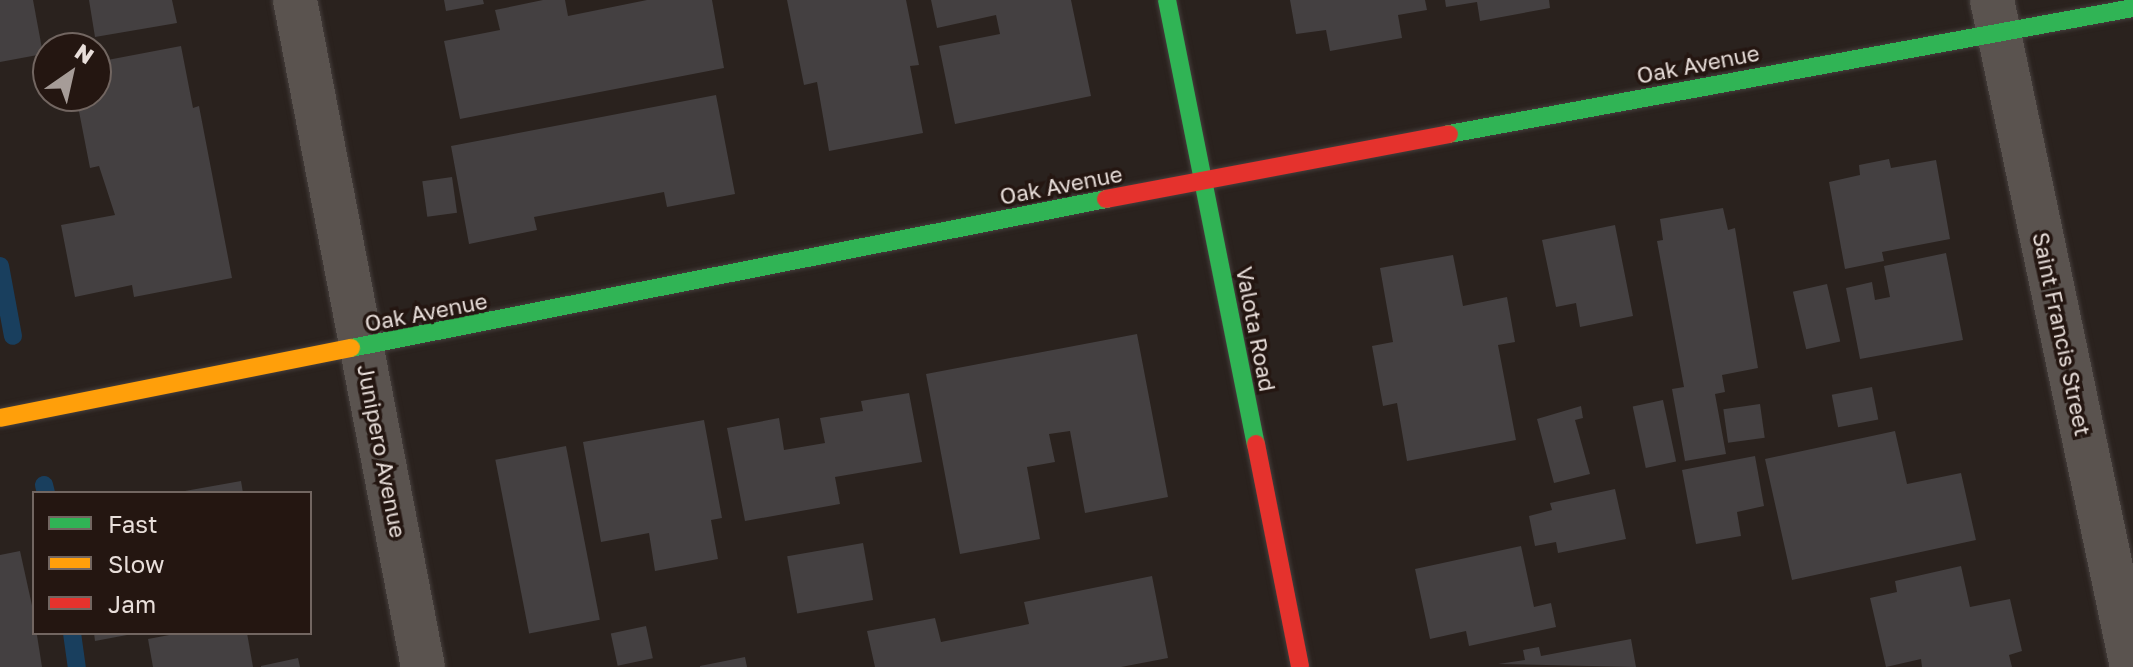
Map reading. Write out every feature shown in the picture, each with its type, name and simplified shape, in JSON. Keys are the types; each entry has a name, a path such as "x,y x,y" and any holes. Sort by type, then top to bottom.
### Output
{"street":[{"name":"Junipero Avenue","path":"295,0 423,667"},
{"name":"Valota Road","path":"1167,0 1300,667"},
{"name":"Oak Avenue","path":"0,418 362,349 1201,180 1995,16 2133,8"},
{"name":"Saint Francis Street","path":"1995,16 2132,667"}],"building":[{"path":"0,0 33,0 39,32 32,32 32,56 0,62"},
{"path":"89,0 172,0 177,23 112,34 94,32"},
{"path":"444,0 483,0 484,4 446,11"},
{"path":"543,0 565,0 568,16 647,0 712,0 724,68 460,119 444,41 500,30 495,10"},
{"path":"787,0 906,0 919,65 910,66 923,133 829,151 817,82 804,85"},
{"path":"931,0 1071,0 1091,96 955,124 939,46 1000,34 996,15 937,28"},
{"path":"1290,0 1425,0 1427,10 1398,15 1402,38 1330,51 1326,30 1296,34"},
{"path":"1445,0 1549,0 1550,8 1480,21 1477,2 1446,7"},
{"path":"181,46 193,108 199,106 232,278 134,297 132,285 75,297 61,225 115,215 99,166 90,168 79,112 112,112 112,59"},
{"path":"716,95 735,194 667,207 664,192 534,217 537,230 469,244 451,146"},
{"path":"1889,159 1891,168 1936,160 1950,239 1882,252 1884,261 1845,269 1829,182 1860,175 1859,165"},
{"path":"452,177 457,213 427,217 422,181"},
{"path":"1723,208 1728,230 1735,228 1758,368 1722,375 1725,392 1715,394 1726,454 1685,461 1672,389 1684,387 1657,241 1663,240 1660,219"},
{"path":"1615,225 1633,316 1580,327 1576,303 1556,307 1542,240"},
{"path":"1946,253 1963,340 1860,359 1846,288 1872,282 1875,300 1890,297 1884,266"},
{"path":"1453,255 1463,306 1507,297 1515,342 1498,345 1516,440 1407,461 1397,403 1383,406 1372,346 1393,342 1380,268"},
{"path":"1827,284 1840,341 1806,349 1793,292"},
{"path":"1137,334 1168,497 1085,513 1070,431 1049,434 1055,462 1027,467 1040,539 960,554 926,374"},
{"path":"1872,387 1878,419 1838,427 1832,395"},
{"path":"909,393 922,462 835,477 840,504 745,521 727,428 779,418 784,450 825,443 820,418 863,411 861,401"},
{"path":"1663,400 1676,462 1646,468 1633,406"},
{"path":"1760,404 1765,438 1728,443 1723,409"},
{"path":"1581,406 1583,418 1575,420 1590,474 1554,483 1537,419"},
{"path":"704,420 722,518 711,520 718,559 655,571 649,533 601,542 583,442"},
{"path":"1895,431 1907,484 1961,473 1976,540 1792,580 1765,459"},
{"path":"566,446 600,620 529,633 495,460"},
{"path":"1755,456 1764,506 1737,512 1741,536 1696,544 1682,470"},
{"path":"241,481 243,491 185,491"},
{"path":"1615,489 1626,539 1558,553 1556,542 1535,546 1529,516 1552,510 1550,503"},
{"path":"863,543 873,600 797,613 787,556"},
{"path":"1521,546 1534,607 1551,603 1556,627 1469,646 1466,631 1430,639 1415,569"},
{"path":"20,551 32,605 32,635 37,635 42,667 0,667 0,555"},
{"path":"1961,566 1970,607 2010,599 2022,651 2009,655 2012,667 1922,667 1921,659 1886,667 1870,598 1897,592 1895,581"},
{"path":"1152,576 1168,658 1121,667 875,667 867,631 935,618 941,642 1029,624 1024,602"},
{"path":"646,626 653,658 618,666 611,633"},
{"path":"94,635 127,635 95,641"},
{"path":"169,635 247,635 253,667 153,667 148,639"},
{"path":"1631,639 1636,667 1498,664 1525,660 1523,650 1539,647 1541,656"},
{"path":"745,657 747,667 700,667 700,666"},
{"path":"298,658 300,667 261,667 261,666"}],"waterway":[{"path":"0,266 13,336"},
{"path":"44,485 46,491"},
{"path":"72,635 77,667"}],"traffic: fast":[{"path":"1167,0 1256,444"},
{"path":"1449,134 2133,8"},
{"path":"351,348 1106,199"}],"traffic: slow":[{"path":"0,418 351,348"}],"traffic: jam":[{"path":"1106,199 1449,134"},
{"path":"1256,444 1300,667"}]}
